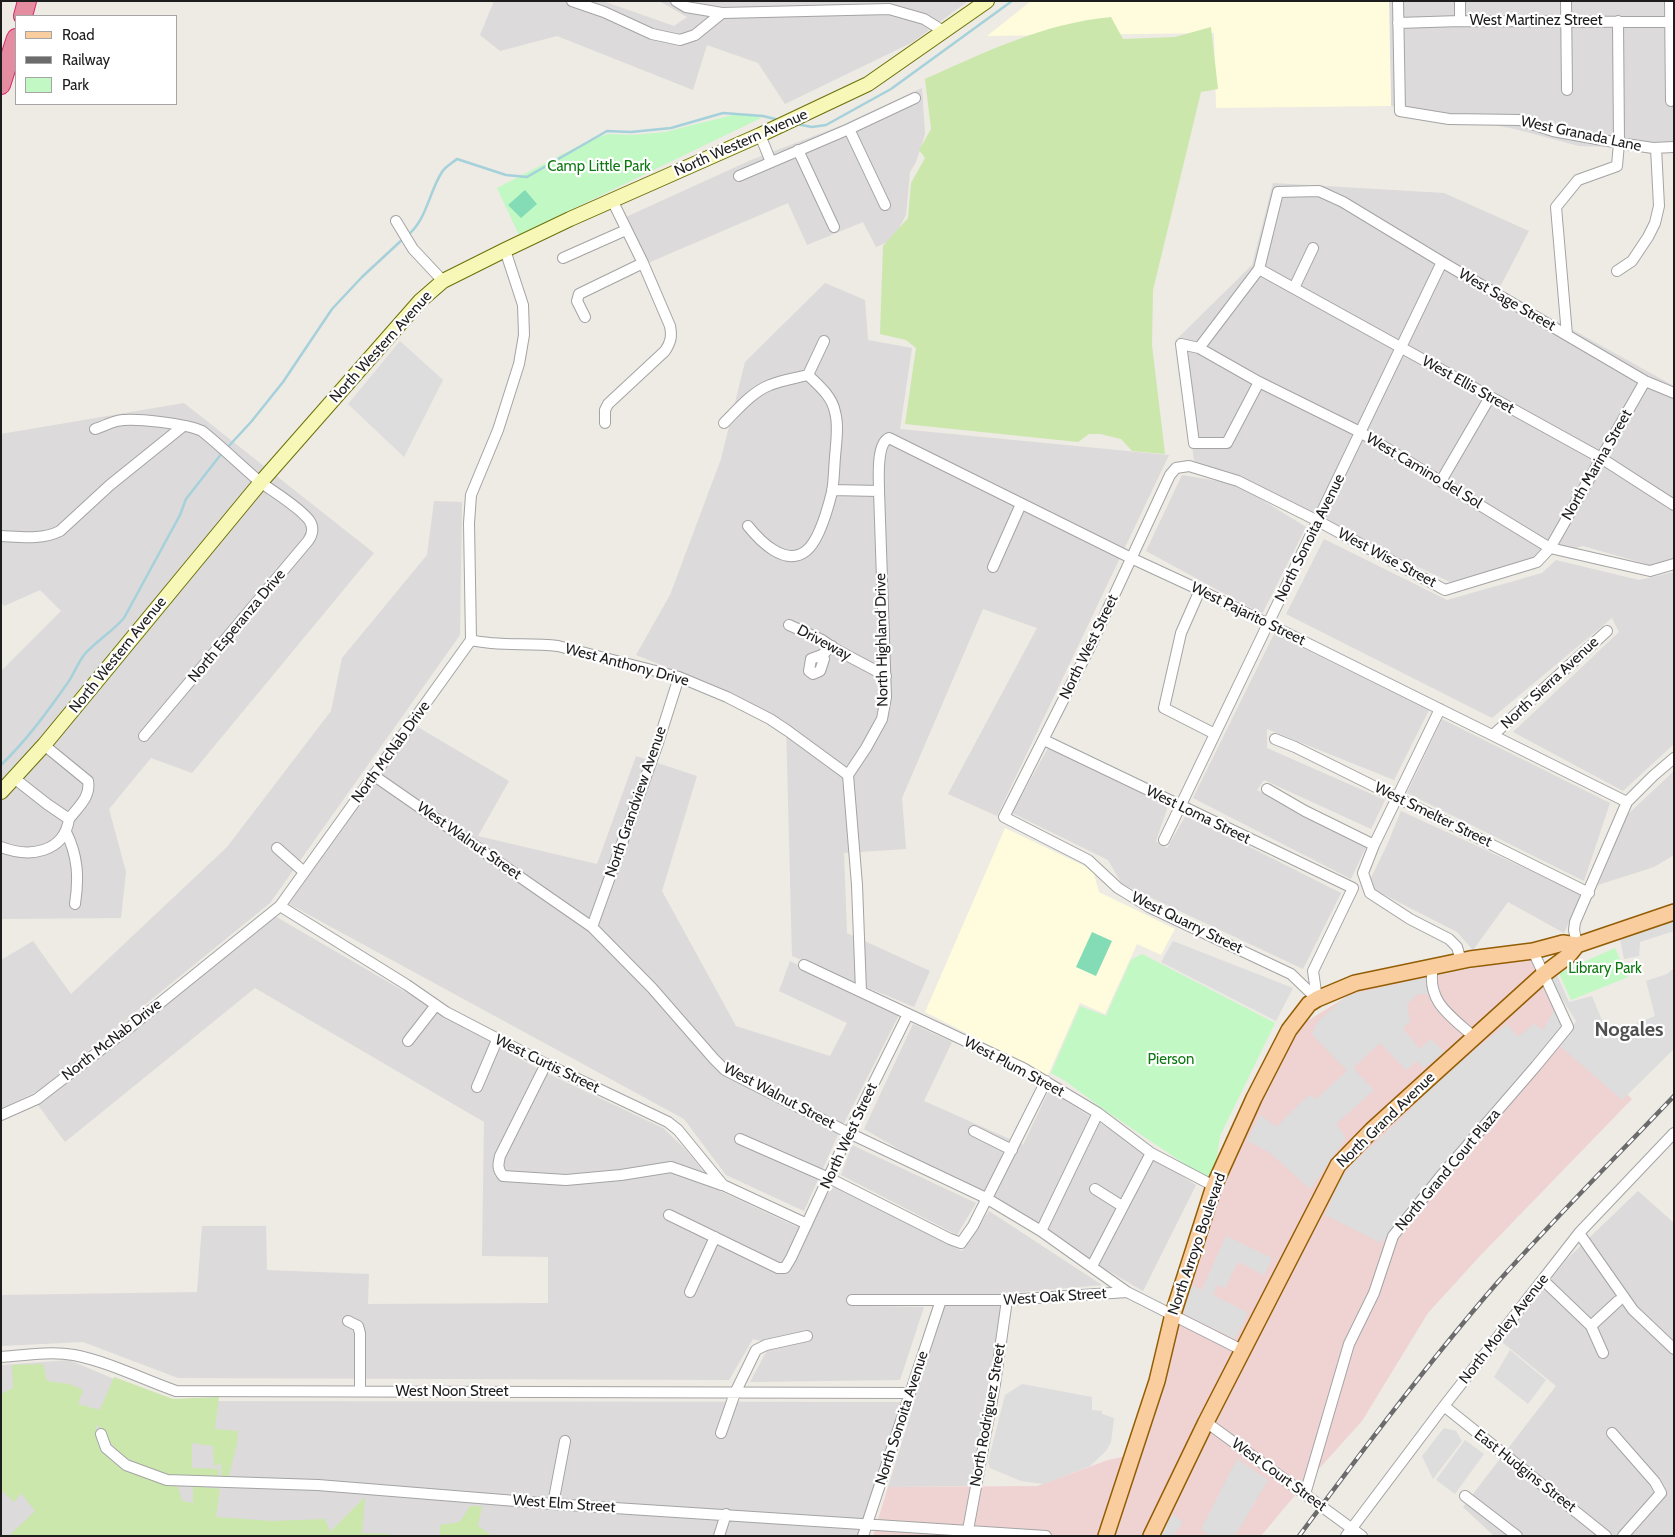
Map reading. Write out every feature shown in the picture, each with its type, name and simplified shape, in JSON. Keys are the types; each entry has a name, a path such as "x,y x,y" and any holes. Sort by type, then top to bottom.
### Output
{"highway":[{"path":"23,15 27,1"},
{"path":"1,85 15,41"}],"main road":[{"name":"North Grand Avenue","path":"1151,1536 1206,1422 1338,1165 1372,1130 1544,974 1568,956 1578,945 1674,912"},
{"name":"North Arroyo Boulevard","path":"1106,1536 1157,1381 1173,1314 1214,1186 1254,1098 1289,1030 1309,1004 1354,983 1461,961 1533,951 1562,943 1578,945"}],"street":[{"path":"572,1 604,12 652,34 680,40 695,35 722,13"},
{"path":"676,1 686,7 722,13 889,9 924,19 945,32"},
{"name":"North Western Avenue","path":"1,792 44,745 260,482 420,301 443,281 612,200 760,135 868,84 987,1"},
{"path":"1398,1 1398,23"},
{"path":"1460,1 1460,21"},
{"path":"1566,1 1567,90"},
{"path":"1670,1 1672,22 1671,102"},
{"name":"West Martinez Street","path":"1398,23 1460,21 1672,22"},
{"path":"1568,336 1556,207 1578,180 1617,166 1619,143 1618,21"},
{"name":"West Granada Lane","path":"1398,23 1400,111 1449,119 1520,120 1553,131 1619,143 1656,148 1674,147"},
{"path":"740,176 915,98"},
{"path":"849,129 885,205"},
{"path":"760,135 771,162"},
{"path":"1617,271 1632,261 1655,223 1659,206 1656,148"},
{"path":"798,150 834,226"},
{"name":"West Sage Street","path":"1259,269 1278,192 1319,191 1343,202 1645,381 1674,393"},
{"path":"605,423 605,410 608,404 665,351 672,335 670,326 643,263 612,200"},
{"path":"396,220 413,249 443,281"},
{"path":"563,258 626,230"},
{"path":"1294,288 1313,248"},
{"path":"471,640 469,523 472,495 498,430 519,364 524,335 523,305 505,250"},
{"name":"North Sonoita Avenue","path":"1164,840 1442,262"},
{"path":"585,317 576,299 579,294 643,263"},
{"path":"1199,348 1259,269"},
{"name":"West Ellis Street","path":"1259,269 1601,458 1674,505"},
{"path":"808,375 824,341"},
{"name":"West Camino del Sol","path":"1259,382 1227,443 1194,443 1181,344 1199,348 1259,382 1360,432 1550,548 1650,571 1674,564"},
{"path":"724,422 762,389 771,384 808,375"},
{"path":"748,526 756,537 774,550 785,555 805,552 819,530 832,490 837,426 836,412 827,394 808,375"},
{"name":"North Marina Street","path":"1550,548 1645,381"},
{"path":"1441,481 1490,397"},
{"path":"94,429 117,421 129,420 157,421 182,427 194,427 202,431 260,482"},
{"path":"1,536 37,538 51,536 60,531 110,484 182,427"},
{"name":"West Pajarito Street","path":"880,458 884,441 889,438 1627,802"},
{"name":"North Highland Drive","path":"848,775 882,719 886,697 879,491 880,458"},
{"name":"West Wise Street","path":"1170,475 1176,468 1190,466 1238,481 1318,521 1445,590 1537,562 1550,548"},
{"name":"North West Street","path":"1004,817 1091,645 1170,475"},
{"name":"North Esperanza Drive","path":"144,736 312,536 312,526 308,519 260,482"},
{"path":"832,490 879,491"},
{"path":"993,567 1021,504"},
{"path":"1200,590 1182,633 1164,708 1215,734"},
{"name":"Driveway","path":"789,625 822,640 886,676"},
{"name":"North Sierra Avenue","path":"1493,735 1607,631"},
{"name":"West Anthony Drive","path":"471,640 486,643 558,646 679,677 727,697 770,719 848,775"},
{"name":"North McNab Drive","path":"1,1115 37,1099 129,1028 280,906 471,640"},
{"path":"822,655 832,646"},
{"name":"North Grandview Avenue","path":"592,927 658,743 679,677"},
{"path":"1440,709 1374,845 1364,874 1370,893 1410,919 1449,939 1457,947 1461,961"},
{"name":"West Smelter Street","path":"1275,739 1295,747 1589,892"},
{"name":"West Loma Street","path":"1044,740 1352,888 1313,971 1317,999"},
{"path":"1,847 15,853 46,849 53,846 66,832 69,819 88,793 88,780 44,745"},
{"path":"1578,945 1574,930 1575,922 1627,802 1674,758"},
{"name":"West Walnut Street","path":"373,775 592,927 652,988 725,1070 849,1133 986,1198 1041,1231 1127,1292"},
{"path":"848,775 857,885 861,991"},
{"path":"14,778 69,819"},
{"path":"1267,789 1374,845"},
{"name":"West Quarry Street","path":"1004,817 1088,860 1118,888 1149,907 1291,974 1317,999"},
{"path":"66,832 72,844 77,862 78,882 75,904"},
{"path":"277,848 304,872"},
{"name":"West Curtis Street","path":"280,906 436,1005 497,1040 668,1122 678,1130 723,1185 807,1224"},
{"name":"North Grand Court Plaza","path":"1305,1494 1349,1344 1374,1293 1393,1236 1440,1177 1568,1027 1533,951"},
{"name":"West Plum Street","path":"804,965 1023,1068 1098,1113 1151,1153 1214,1186"},
{"path":"1433,967 1431,978 1432,991 1440,1005 1474,1037"},
{"path":"408,1041 436,1005"},
{"name":"North West Street","path":"714,1237 778,1268 785,1268 908,1014"},
{"path":"478,1087 497,1040"},
{"path":"546,1064 500,1156 499,1171 503,1176 566,1180 621,1175 671,1167 723,1185"},
{"path":"740,1139 829,1178 959,1243 963,1242 973,1226 1046,1081"},
{"path":"1041,1231 1098,1113"},
{"path":"974,1130 1012,1150"},
{"name":"North Morley Avenue","path":"1349,1532 1444,1406 1580,1233 1674,1133"},
{"path":"1092,1266 1151,1153"},
{"path":"1095,1189 1122,1206"},
{"path":"669,1215 714,1237 690,1292"},
{"path":"1580,1233 1633,1310 1674,1349"},
{"path":"1543,1280 1591,1326 1603,1353"},
{"name":"West Oak Street","path":"852,1300 1007,1300 1127,1292 1244,1351"},
{"name":"North Sonoita Avenue","path":"863,1536 940,1300"},
{"name":"North Rodriguez Street","path":"968,1530 995,1384 1007,1300"},
{"path":"1591,1326 1618,1301"},
{"path":"348,1321 358,1326 360,1333 360,1392"},
{"path":"722,1433 735,1393 756,1350 766,1345 807,1336"},
{"name":"West Noon Street","path":"1,1357 52,1353 73,1355 97,1361 176,1391 910,1393"},
{"name":"East Hudgins Street","path":"1444,1406 1606,1536"},
{"name":"West Court Street","path":"1206,1422 1305,1494 1349,1532 1362,1536"},
{"path":"1612,1433 1655,1482 1661,1493 1623,1536"},
{"name":"West Elm Street","path":"101,1434 106,1448 126,1465 167,1480 318,1485 553,1504 1046,1536"},
{"path":"553,1504 565,1441"},
{"path":"1465,1496 1517,1536"},
{"path":"719,1536 726,1514"}],"shaded area":[{"path":"494,1 603,1 674,26 687,17 659,1 968,1 913,42 785,104 758,63 707,45 693,90 557,36 500,51 480,35"},
{"path":"1031,1 1389,1 1391,106 1216,108 1214,33 987,36"},
{"path":"1389,1 1674,1 1674,149 1579,146 1515,129 1391,106"},
{"path":"922,88 925,134 916,162 910,172 906,215 893,240 876,247 863,222 807,245 788,203 648,263 626,217 751,160 840,126"},
{"path":"1273,183 1444,193 1529,231 1499,289 1674,386 1674,558 1653,566 1583,546 1450,582 1194,461 1178,338 1252,265"},
{"path":"825,283 865,300 868,340 912,348 900,429 1169,455 997,816 948,794 1037,628 983,609 902,798 906,849 844,853 847,933 930,971 914,1007 792,956 786,722 732,693 636,655 670,595 721,459 745,362"},
{"path":"400,341 443,380 404,457 348,404"},
{"path":"184,403 374,553 192,773 151,758 109,809 126,872 121,918 1,919 1,671 61,611 40,590 4,606 1,602 1,434"},
{"path":"1182,475 1236,484 1306,527 1262,614 1146,551"},
{"path":"434,501 462,502 460,635 270,903 40,1090 1,1109 1,960 33,941 71,994 227,847 331,711 342,658 427,555"},
{"path":"1324,539 1447,600 1542,573 1556,560 1639,580 1674,572 1674,744 1623,791 1513,732 1619,632 1612,618 1492,718 1286,614"},
{"path":"1274,634 1429,710 1394,780 1267,729 1267,748 1385,800 1371,829 1264,780 1257,790 1366,847 1351,879 1193,798"},
{"path":"1442,719 1610,803 1584,881 1407,793"},
{"path":"416,726 509,781 478,836 597,864 636,756 697,776 662,891 736,1026 830,1056 847,1023 779,991 790,961 899,1015 837,1137 804,1211 726,1175 684,1119 289,904"},
{"path":"1048,748 1168,806 1156,841 1167,848 1186,815 1341,893 1303,969 1122,884 1108,860 1012,813"},
{"path":"1674,771 1674,855 1654,867 1598,885 1626,816"},
{"path":"1401,811 1581,894 1564,933 1508,902 1473,950 1457,932 1367,886"},
{"path":"1005,828 1093,870 1099,892 1175,929 1161,955 1137,944 1105,1014 1080,1003 1048,1075 925,1012"},
{"path":"273,915 536,1068 663,1128 684,1148 720,1191 797,1227 834,1187 962,1251 989,1211 1102,1285 862,1306 924,1307 900,1380 750,1382 771,1343 753,1339 729,1380 178,1378 83,1342 1,1346 1,1295 197,1292 202,1226 266,1226 267,1270 369,1274 368,1304 548,1303 548,1257 482,1256 484,1122 255,988 65,1142 38,1105"},
{"path":"1674,920 1674,931 1640,942 1639,956 1624,959 1620,939"},
{"path":"1173,941 1293,988 1276,1021 1161,962"},
{"path":"1530,957 1572,1040 1632,1099 1479,1257 1428,1313 1362,1421 1261,1536 873,1536 888,1487 1037,1486 1108,1460 1140,1453 1209,1215 1270,1075 1304,1023 1356,991"},
{"path":"1674,968 1674,1049 1622,1100 1560,1046 1576,1021 1549,978 1557,975 1569,1002 1592,996 1609,1038 1613,1033 1655,1016 1646,981 1667,974"},
{"path":"1427,977 1428,994 1417,994 1407,1005 1410,1021 1403,1029 1420,1049 1431,1039 1444,1052 1424,1068 1417,1061 1406,1070 1380,1043 1353,1068 1374,1090 1336,1124 1346,1138 1310,1189 1269,1152 1247,1141 1260,1115 1276,1127 1309,1095 1316,1099 1347,1071 1312,1034 1318,1021 1348,995"},
{"path":"1556,1007 1566,1024 1381,1243 1325,1215 1341,1177 1354,1162 1435,1084 1507,1024 1518,1037 1534,1024 1543,1030"},
{"path":"913,1024 952,1042 924,1101 1023,1145 1049,1090 1196,1185 1143,1291 864,1129"},
{"path":"852,1145 976,1203 957,1235 841,1175"},
{"path":"1638,1191 1674,1223 1674,1536 1494,1536 1463,1507 1556,1386 1502,1342 1566,1260"},
{"path":"1226,1236 1272,1258 1264,1275 1238,1262 1225,1288 1218,1285 1213,1295 1248,1313 1235,1339 1177,1310 1188,1284 1202,1290"},
{"path":"945,1304 1003,1304 974,1486 888,1487"},
{"path":"1510,1350 1546,1380 1528,1404 1494,1377"},
{"path":"69,1360 166,1401 901,1402 859,1536 1,1536 1,1365"},
{"path":"1022,1384 1092,1397 1092,1410 1102,1411 1102,1414 1114,1418 1111,1442 1106,1451 1090,1466 1044,1484 1021,1481 990,1468 988,1462 1005,1395"},
{"path":"1444,1428 1456,1431 1462,1441 1433,1479 1422,1456"},
{"path":"1465,1440 1484,1454 1455,1494 1436,1480"},
{"path":"1237,1459 1268,1480 1235,1536 1210,1536 1201,1529"},
{"path":"1172,1514 1183,1522 1173,1536 1159,1536"}],"green space":[{"path":"1111,17 1123,39 1175,37 1211,27 1218,89 1201,92 1153,290 1152,345 1165,454 1132,451 1121,439 1100,434 1089,434 1078,442 905,424 916,348 906,340 880,334 883,246 908,218 911,183 925,158 919,150 931,129 925,79 993,49 1039,32 1086,20"},
{"name":"Camp Little Park","path":"733,115 754,115 761,118 519,235 497,188 588,141 608,134 633,135 665,132"},
{"path":"525,190 537,204 521,218 508,205"},
{"path":"1092,932 1112,941 1096,976 1076,967"},
{"name":"Library Park","path":"1615,948 1628,977 1571,1000 1559,973"},
{"name":"Pierson","path":"1142,954 1275,1023 1220,1136 1215,1171 1209,1177 1201,1175 1106,1111 1064,1080 1051,1073 1080,1006 1106,1016 1131,960"},
{"path":"43,1364 47,1381 69,1384 83,1390 78,1404 100,1410 114,1377 173,1399 219,1397 215,1429 238,1431 237,1444 228,1479 222,1479 221,1463 214,1466 213,1446 192,1443 192,1468 218,1469 219,1477 167,1476 144,1467 120,1454 95,1423 101,1446 106,1455 123,1469 134,1474 178,1487 182,1501 193,1503 193,1486 220,1489 216,1517 272,1521 325,1519 330,1532 365,1497 362,1533 390,1534 390,1536 9,1536 35,1511 21,1493 14,1502 1,1490 1,1394 13,1388 12,1365"},
{"path":"470,1506 482,1506 478,1526 492,1536 440,1536 440,1525 460,1522"}],"waterway":[{"path":"796,124 812,127 826,125 891,89 1012,1"},
{"path":"408,235 424,213 442,172 457,159 506,175 527,177 607,131 631,132 671,128 723,113 763,116 779,120"},
{"path":"226,449 251,422 283,382 332,309 362,277 404,238"},
{"path":"1,765 20,746 45,714 69,681 84,655 124,618 180,515 186,499 222,453"}],"railway":[{"path":"1299,1536 1420,1376 1497,1283 1562,1212 1674,1096"}],"district":[{"name":"Nogales","path":"1629,1030"}]}
